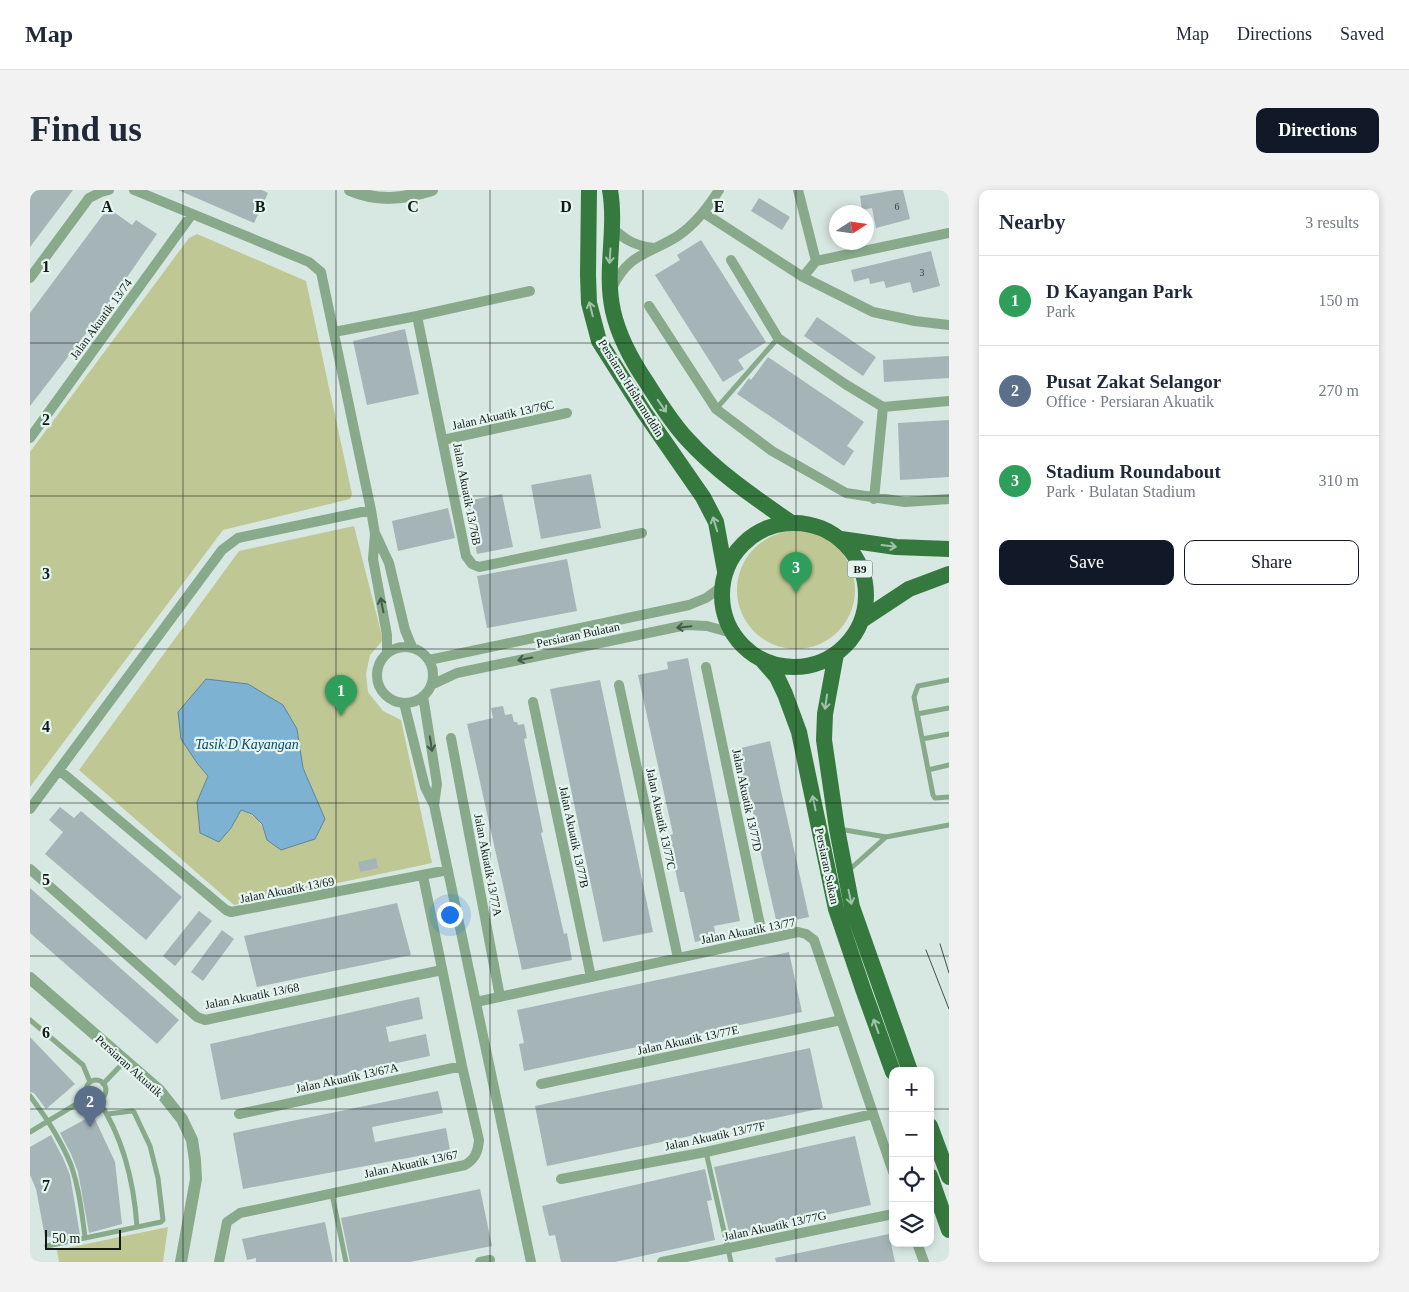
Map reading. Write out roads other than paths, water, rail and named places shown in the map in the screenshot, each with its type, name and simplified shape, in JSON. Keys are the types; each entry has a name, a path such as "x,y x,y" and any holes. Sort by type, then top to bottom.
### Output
{"main road":[{"name":"Persiaran Hishamuddin","path":"589,190 589,303 599,340 644,412 703,497 716,522 725,572"},
{"name":"Persiaran Hishamuddin","path":"610,190 612,227 609,271 610,291 620,336 635,366 662,407 686,438 716,468 790,522"},
{"name":"B9","path":"790,522 808,523 826,529 841,539 855,556 864,576 866,598 862,620 851,638 836,654 813,665 788,667 764,661 746,649 732,632 722,608 720,588 725,572 735,552 750,536 769,526 790,522"},
{"name":"B9","path":"841,539 896,547 949,549"},
{"name":"B9","path":"862,620 909,589 949,574"},
{"name":"Persiaran Sukan","path":"836,654 827,699 824,740 836,829 852,907 909,1067"},
{"name":"Persiaran Sukan","path":"764,661 777,677 799,732 836,909 891,1067"},
{"path":"934,1137 949,1177"},
{"path":"934,1187 949,1230"}],"street":[{"path":"30,278 89,198 109,190"},
{"path":"134,190 309,262 321,272 371,510 375,534 373,559 387,634 387,653"},
{"path":"350,190 364,195 387,198 409,197 432,190"},
{"path":"610,291 620,272 627,264 672,240 704,213 720,190"},
{"path":"798,190 816,261"},
{"path":"704,213 803,277 873,312 915,321 949,325"},
{"name":"Jalan Akuatik 13/74","path":"30,438 192,214"},
{"path":"612,227 620,236 630,242 654,248"},
{"path":"803,277 816,261 949,234"},
{"path":"732,260 778,338 845,384 883,407 949,401"},
{"path":"334,332 530,291"},
{"path":"649,306 716,409 772,451 846,493 874,499 905,502 949,499"},
{"name":"Jalan Akuatik 13/76B","path":"417,316 466,556 472,564 480,566 642,533"},
{"path":"874,499 883,407"},
{"name":"Jalan Akuatik 13/76C","path":"443,440 567,414"},
{"path":"30,810 222,550 238,538 371,510"},
{"path":"375,534 389,564 412,647"},
{"name":"Persiaran Bulatan","path":"429,660 689,605 706,598 720,588"},
{"name":"Persiaran Bulatan","path":"431,685 457,673 686,625 707,626 732,632"},
{"path":"412,647 429,660 433,672 431,685 418,700 404,703 394,700 386,695 381,688 378,670 381,661 387,653 394,649 412,647"},
{"name":"Jalan Akuatik 13/77D","path":"706,667 763,939"},
{"name":"Jalan Akuatik 13/77C","path":"620,684 678,958"},
{"path":"423,696 437,784 434,805"},
{"name":"Jalan Akuatik 13/77B","path":"533,702 592,977"},
{"path":"404,703 425,786 434,805 531,1262"},
{"name":"Jalan Akuatik 13/77A","path":"451,738 500,997"},
{"name":"Jalan Akuatik 13/69","path":"59,770 226,910 231,912 448,870"},
{"name":"Jalan Akuatik 13/68","path":"30,869 197,1017 204,1020 442,970"},
{"name":"Jalan Akuatik 13/67","path":"219,1262 227,1222 240,1213 465,1165 474,1159 479,1140 422,876"},
{"name":"Jalan Akuatik 13/77","path":"476,1002 763,939 798,932 806,934 814,940 889,1160"},
{"name":"Persiaran Akuatik","path":"30,978 159,1090 182,1119 192,1140 196,1179 181,1262"},
{"name":"Jalan Akuatik 13/77E","path":"541,1084 841,1020"},
{"name":"Jalan Akuatik 13/67A","path":"238,1114 462,1066"},
{"name":"Jalan Akuatik 13/77F","path":"561,1179 706,1152 873,1114"},
{"name":"Jalan Akuatik 13/77G","path":"662,1262 889,1215"},
{"path":"918,1247 924,1262"}],"lane":[{"path":"716,409 778,338"},
{"path":"949,680 918,686 914,698 933,795 935,798 949,797"},
{"path":"917,714 949,708"},
{"path":"922,739 949,734"},
{"path":"928,770 949,765"},
{"path":"836,829 886,837 949,825"},
{"path":"845,873 886,837"},
{"path":"30,1020 83,1065 90,1082 86,1091 88,1097 98,1100 104,1096 103,1084 97,1080 90,1082"},
{"path":"103,1084 125,1061"},
{"path":"30,1096 49,1121 71,1165 86,1237"},
{"path":"30,1132 88,1097"},
{"path":"98,1100 108,1114 129,1168 135,1198 137,1227"},
{"path":"47,1246 161,1222 163,1220 158,1178 150,1146 134,1112 108,1114"},
{"path":"706,1152 731,1262"},
{"path":"332,1194 346,1262"}],"water":[{"name":"Tasik D Kayangan","path":"206,679 248,684 283,705 297,729 303,768 325,819 315,839 281,850 267,840 262,824 252,814 241,810 231,828 219,842 200,833 197,802 208,776 181,739 178,712"}],"tram line":[{"path":"940,944 949,973"},
{"path":"926,950 949,1009"}],"place":[{"name":"Stadium Roundabout","path":"796,593"},
{"name":"D Kayangan Park","path":"341,716"},
{"name":"Pusat Zakat Selangor","path":"90,1127"}]}
